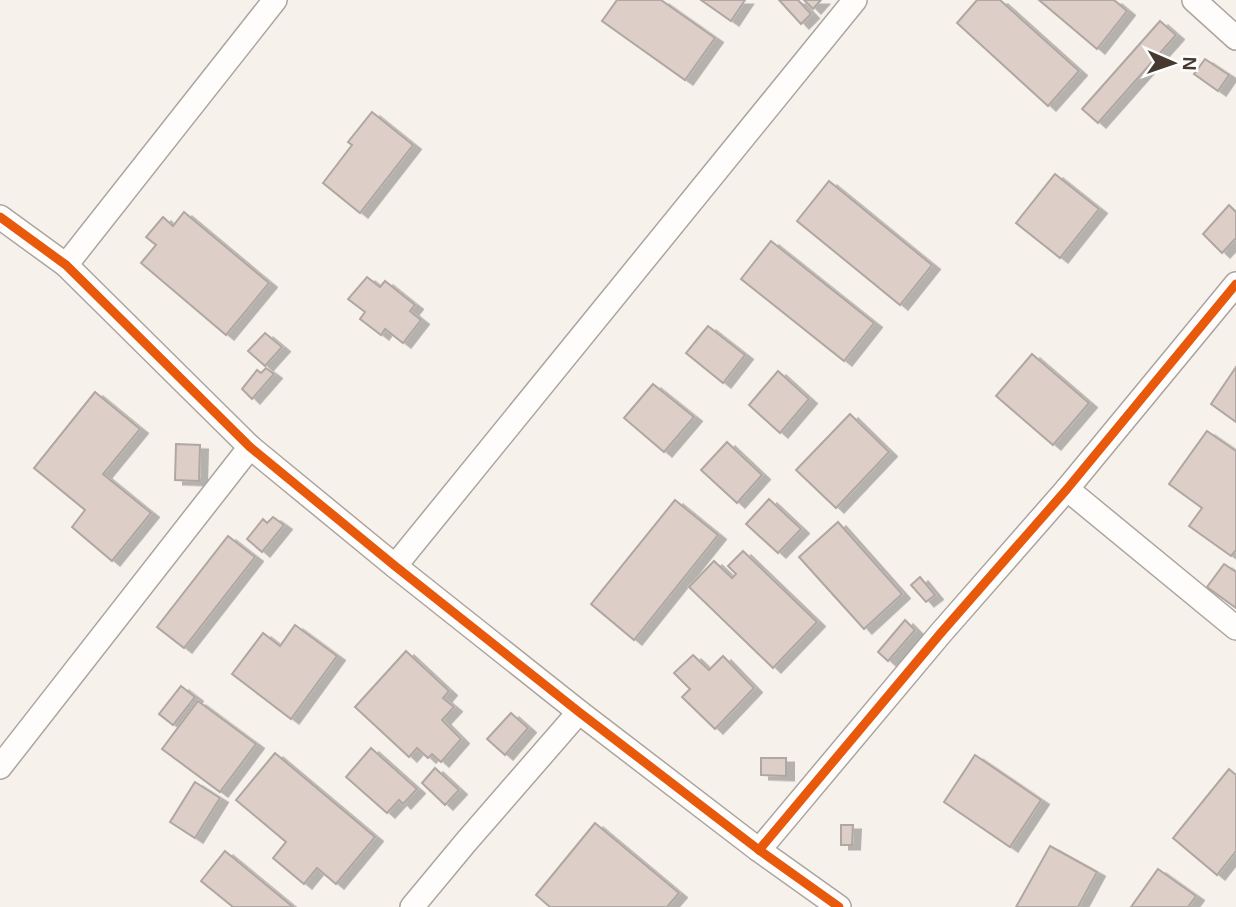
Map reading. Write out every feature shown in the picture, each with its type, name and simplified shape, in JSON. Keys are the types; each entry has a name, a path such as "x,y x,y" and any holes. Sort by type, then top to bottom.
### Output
{"street":[{"path":"66,265 275,0"},
{"path":"395,566 855,0"},
{"path":"1194,0 1236,38"},
{"path":"0,217 66,265 250,447 579,712 759,850 839,907"},
{"path":"759,850 940,634 1067,489 1236,284"},
{"path":"1,763 250,447"},
{"path":"1067,489 1236,628"},
{"path":"412,907 579,712"}],"building":[{"path":"617,0 661,0 715,38 685,80 602,21"},
{"path":"701,0 745,0 731,21"},
{"path":"779,0 798,0 811,14 801,24"},
{"path":"804,0 821,0 813,9"},
{"path":"977,0 1000,0 1079,71 1048,106 957,23"},
{"path":"1039,0 1114,0 1127,11 1097,49"},
{"path":"1160,21 1176,35 1098,123 1082,109"},
{"path":"1205,59 1229,75 1218,91 1194,74"},
{"path":"372,112 413,145 360,213 323,183 352,145 348,142"},
{"path":"1055,174 1099,209 1060,258 1016,223"},
{"path":"829,181 932,265 900,305 797,221"},
{"path":"1229,205 1236,212 1236,238 1222,253 1203,234"},
{"path":"184,212 269,283 226,335 141,263 156,245 146,237 163,217 173,226"},
{"path":"771,241 874,323 844,361 741,279"},
{"path":"367,277 380,287 385,281 415,305 410,311 421,320 403,343 385,329 381,335 360,319 365,312 348,299"},
{"path":"708,326 745,355 723,383 686,353"},
{"path":"265,333 282,347 265,366 248,351"},
{"path":"1032,354 1089,403 1053,445 996,396"},
{"path":"1236,367 1236,422 1211,404"},
{"path":"266,368 274,374 252,399 242,389 257,370 261,373"},
{"path":"778,371 809,399 780,433 749,405"},
{"path":"653,384 694,417 664,452 624,418"},
{"path":"95,392 140,429 103,474 151,513 112,561 72,527 85,510 34,468"},
{"path":"850,414 889,452 836,508 796,470"},
{"path":"1207,431 1236,451 1236,550 1231,556 1189,526 1202,508 1169,484"},
{"path":"727,442 762,475 737,503 701,470"},
{"path":"176,444 200,445 199,481 175,480"},
{"path":"769,499 801,529 778,553 746,524"},
{"path":"675,500 718,535 634,640 591,604"},
{"path":"273,517 284,525 262,552 247,539 263,519 267,523"},
{"path":"838,522 902,594 864,629 799,557"},
{"path":"228,536 255,557 184,648 157,627"},
{"path":"743,551 817,622 773,668 689,587 714,561 732,578 736,574 728,566"},
{"path":"1224,564 1236,572 1236,608 1207,587"},
{"path":"920,577 935,595 926,602 911,585"},
{"path":"905,620 915,630 888,661 878,652"},
{"path":"295,625 337,656 291,719 232,674 263,633 280,646"},
{"path":"406,651 449,691 443,698 454,707 442,720 461,739 441,762 432,754 428,758 417,748 409,757 355,707"},
{"path":"693,655 709,670 723,656 754,688 715,729 682,697 690,689 674,673"},
{"path":"181,686 195,697 173,725 159,714"},
{"path":"198,701 256,744 220,792 162,749"},
{"path":"511,713 528,728 505,755 487,739"},
{"path":"371,748 417,789 403,804 399,800 387,813 346,777"},
{"path":"275,753 375,837 336,884 317,868 304,884 273,858 286,842 236,800"},
{"path":"975,755 1041,800 1010,847 944,802"},
{"path":"761,758 786,758 786,776 761,775"},
{"path":"435,768 459,790 445,805 422,783"},
{"path":"1229,769 1236,775 1236,851 1217,875 1173,838"},
{"path":"195,782 220,798 195,838 170,822"},
{"path":"595,823 679,893 667,907 550,907 536,895"},
{"path":"841,825 853,825 852,845 841,845"},
{"path":"1050,846 1097,872 1078,907 1016,907"},
{"path":"225,851 293,907 233,907 201,881"},
{"path":"1158,869 1196,896 1188,907 1131,907"}],"cycle path":[{"path":"0,217 66,265 250,447 579,712 759,850 839,907"},
{"path":"759,850 940,634 1067,489 1236,284"}]}
